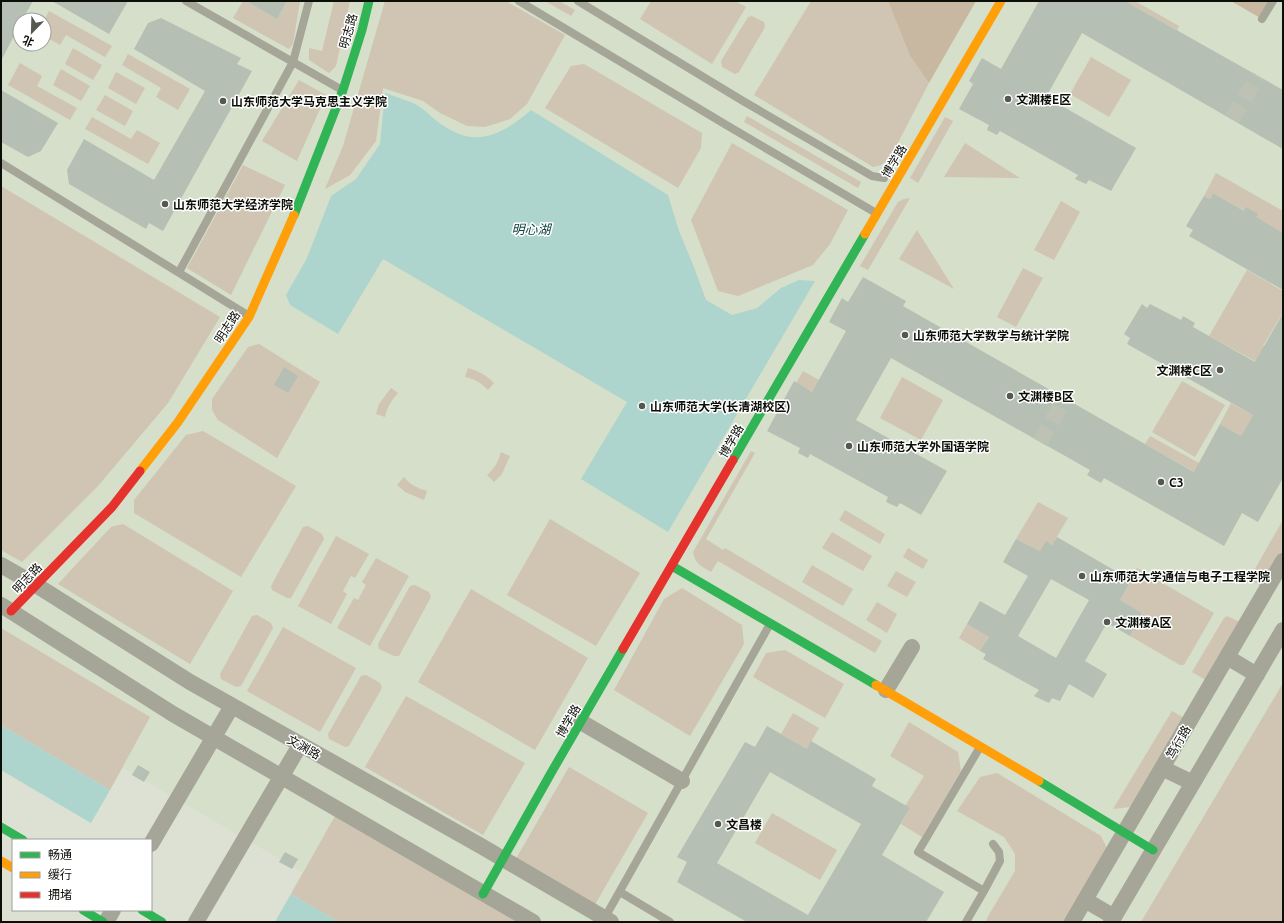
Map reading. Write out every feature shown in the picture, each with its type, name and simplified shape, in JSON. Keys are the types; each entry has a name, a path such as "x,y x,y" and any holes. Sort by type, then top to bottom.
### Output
{"street":[{"name":"明志路","path":"6,608 36,585 112,507 178,422 249,317 304,195 343,90 362,30 369,1"},
{"name":"博学路","path":"483,894 502,858 1001,1"},
{"name":"笃行路","path":"1072,922 1283,561"},
{"name":"文渊路","path":"1,565 36,585 190,682 502,858 606,921"},
{"path":"672,566 886,690 1153,850"},
{"path":"6,608 173,714 483,894 534,922"},
{"path":"1085,900 1113,919 1283,630"},
{"path":"886,690 912,647"},
{"path":"1227,657 1257,674"},
{"path":"152,842 232,706"},
{"path":"581,722 682,781"},
{"path":"196,922 300,745"},
{"path":"1162,768 1193,783"},
{"path":"1,827 21,839"},
{"path":"1,861 12,867"},
{"path":"85,911 104,922 112,911"},
{"path":"144,911 162,922"}],"lane":[{"path":"186,1 343,90"},
{"path":"178,272 293,62 309,1"},
{"path":"519,1 877,213"},
{"path":"578,1 743,101 872,176 884,178"},
{"path":"1262,19 1273,1"},
{"path":"1,163 249,317"},
{"path":"606,921 620,892 771,623"},
{"path":"980,746 918,852 984,891"},
{"path":"966,922 1000,861 999,852 993,844"},
{"path":"620,892 670,922"}],"shaded area":[{"name":"山东师范大学(长清湖校区)","path":"1,1 1283,1 1283,922 275,922 302,872 123,768 91,823 1,770"},
{"path":"243,1 246,1 277,19 287,1 300,1 293,44 289,49 233,18"},
{"path":"334,1 350,1 336,66 329,73 309,60 309,48 322,51"},
{"path":"385,1 506,1 565,35 527,104 510,119 485,127 467,126 440,113 423,101 383,88 376,141 350,175 325,189 343,146"},
{"path":"545,1 559,1 575,10 571,16"},
{"path":"651,1 735,1 746,7 712,64 640,19"},
{"path":"811,1 888,1 910,56 929,83 890,158 881,165 873,167 754,95"},
{"path":"888,1 976,1 929,83 910,56"},
{"path":"1125,1 1135,1 1179,26 1177,30"},
{"path":"1231,1 1272,1 1262,19"},
{"path":"52,13 112,46 105,57 66,35 60,45 52,40"},
{"path":"752,16 764,22 765,27 739,72 735,74 722,67 721,61 748,17"},
{"path":"73,48 102,65 93,80 65,64"},
{"path":"128,54 190,89 178,110 156,97 161,88 122,65"},
{"path":"1091,57 1131,80 1109,117 1070,94"},
{"path":"20,63 42,76 37,86 77,108 70,120 8,85"},
{"path":"584,64 702,133 701,148 678,188 545,108 571,66"},
{"path":"61,69 90,86 81,101 53,85"},
{"path":"116,72 145,88 136,104 108,88"},
{"path":"299,80 326,95 297,161 262,141"},
{"path":"105,95 133,111 125,126 96,110"},
{"path":"747,116 861,182 858,188 744,122"},
{"path":"92,117 131,139 137,130 160,143 148,164 85,129"},
{"path":"945,117 953,121 918,183 910,178"},
{"path":"732,143 848,210 830,244 813,265 738,296 718,291 691,220"},
{"path":"965,143 1020,178 944,177"},
{"path":"243,165 285,185 231,295 187,268"},
{"path":"1216,173 1283,211 1283,233 1213,193 1210,199 1204,196"},
{"path":"1,186 220,317 168,403 98,486 22,562 1,550"},
{"path":"910,198 868,270 860,266 898,202"},
{"path":"1061,201 1080,212 1054,260 1034,250"},
{"path":"917,230 954,289 899,259"},
{"path":"1023,268 1043,278 1016,327 997,317"},
{"path":"1247,270 1283,291 1283,312 1263,346 1283,358 1275,372 1209,336"},
{"path":"259,344 320,382 277,458 218,420 212,410 212,399 248,347"},
{"path":"468,368 476,370 494,383 488,390 478,382 465,377"},
{"path":"803,371 819,380 812,392 796,383"},
{"path":"902,377 943,400 921,440 880,418"},
{"path":"1182,381 1225,405 1195,457 1152,432"},
{"path":"391,388 398,393 390,404 385,417 376,414 379,404"},
{"path":"1231,403 1253,415 1241,436 1220,424"},
{"path":"203,431 296,486 241,577 134,513 134,500 186,435"},
{"path":"1150,436 1219,474 1214,483 1145,444"},
{"path":"751,451 755,453 706,539 723,550 725,548 882,641 875,653 718,561 711,572 699,564 695,559 693,552"},
{"path":"501,452 510,456 502,474 494,482 487,475 496,465"},
{"path":"404,477 414,486 427,491 424,500 405,492 397,485"},
{"path":"1038,502 1068,518 1052,545 1046,542 1040,551 1016,539"},
{"path":"845,510 885,534 880,544 839,520"},
{"path":"550,519 640,573 596,646 507,595"},
{"path":"1283,520 1283,551 1263,587 1249,579"},
{"path":"123,524 233,591 190,664 58,584 111,527"},
{"path":"308,526 322,534 324,539 291,598 287,598 272,590 271,586 303,527"},
{"path":"832,532 872,556 863,571 822,548"},
{"path":"336,536 369,554 355,578 351,576 343,591 347,594 331,624 298,606"},
{"path":"908,548 928,560 923,569 903,557"},
{"path":"376,558 409,576 370,646 337,628 354,598 358,600 366,585 362,582"},
{"path":"812,565 853,589 843,606 802,582"},
{"path":"1137,568 1214,613 1184,665 1180,665 1130,636 1142,613 1120,600"},
{"path":"896,571 916,582 907,597 887,586"},
{"path":"415,585 429,592 431,597 399,656 394,656 379,649 378,644 410,586"},
{"path":"682,588 742,625 744,644 690,736 614,690 664,599"},
{"path":"471,589 588,658 535,750 418,682"},
{"path":"877,602 897,614 887,633 866,620"},
{"path":"257,615 271,623 273,628 241,686 236,687 221,679 220,674 252,616"},
{"path":"1227,616 1240,622 1209,682 1192,672 1224,618"},
{"path":"967,624 989,637 980,651 959,638"},
{"path":"283,627 356,668 320,732 247,691"},
{"path":"1,628 150,717 110,790 1,725"},
{"path":"785,650 844,684 825,718 753,677 766,653"},
{"path":"366,675 380,683 382,688 349,746 345,747 329,739 328,734 361,676"},
{"path":"1283,683 1283,922 1141,922"},
{"path":"406,696 525,763 483,835 365,767"},
{"path":"1172,711 1186,719 1130,807 1113,809"},
{"path":"793,713 819,728 807,749 781,734"},
{"path":"909,722 958,752 961,771 922,837 901,824 910,808 905,806 924,776 890,756"},
{"path":"569,767 648,813 593,908 514,862"},
{"path":"997,773 1101,836 1108,850 1067,922 986,922 1015,871 1015,854 1004,837 957,811 980,777"},
{"path":"772,813 837,850 820,880 755,843"},
{"path":"335,816 519,922 339,922 291,894"}],"water":[{"name":"明心湖","path":"385,93 417,105 445,127 460,134 472,137 482,137 503,130 522,118 531,110 668,195 679,231 706,300 732,315 757,308 781,288 799,280 815,281 668,532 581,479 627,402 383,259 338,334 290,305 286,295 307,258 331,196 356,179 380,144"},
{"path":"1,725 110,790 91,823 1,770"},
{"path":"291,894 339,922 275,922"}],"building":[{"path":"1,1 33,1 27,12 12,12 12,40 1,61"},
{"path":"52,1 128,1 109,34"},
{"path":"246,1 287,1 277,19"},
{"name":"文渊楼E区","path":"1039,1 1125,1 1283,90 1283,149 1082,33 1046,97 1136,148 1111,191 1089,180 1086,184 1075,179 1078,175 1000,131 997,135 987,130 989,125 959,109 973,84 969,81 982,58 1001,69"},
{"path":"161,18 241,58 237,64 252,71 163,231 149,223 146,229 69,184 67,170 84,139 154,180 205,91 134,49 148,23"},
{"path":"1,90 58,123 41,151 28,157 1,142"},
{"path":"1213,193 1244,211 1246,207 1258,214 1256,217 1283,233 1283,290 1189,236 1193,230 1186,226 1204,196 1210,199"},
{"path":"863,277 906,301 903,306 1194,472 1220,424 1241,436 1253,415 1127,344 1130,338 1124,334 1142,304 1147,308 1150,304 1181,320 1183,316 1195,323 1193,327 1255,362 1283,313 1283,478 1258,522 1242,513 1224,546 1104,478 1101,483 1087,475 1090,470 891,358 856,420 947,471 921,515 900,503 897,507 886,502 888,497 810,454 808,458 798,453 800,448 767,431 794,381 812,392 846,331 829,322 842,298 848,302"},
{"path":"284,367 298,376 288,393 274,385"},
{"name":"文渊楼A区","path":"1057,537 1131,580 1120,600 1142,613 1130,636 1107,623 1085,661 1107,674 1093,698 1069,684 1060,701 1052,698 1049,703 1034,696 1039,690 983,659 986,654 980,651 989,637 967,624 980,601 1005,615 1028,576 1003,562 1016,539 1040,551 1046,541 1052,545","holes":["1051,579 1089,600 1056,658 1018,636"]},
{"name":"文昌楼","path":"767,726 807,749 811,741 876,779 872,786 910,808 882,855 944,892 926,922 747,922 677,882 687,862 677,857 745,742 755,747","holes":["770,772 861,824 808,915 717,863"]},
{"path":"138,765 150,772 144,782 132,775"},
{"path":"285,852 298,859 292,869 279,862"}],"tunnel":[{"path":"1232,119 1258,76"},
{"path":"1040,442 1065,398"}],"traffic: fast":[{"path":"294,215 343,90 362,30 369,1"},
{"path":"733,460 865,234"},
{"path":"672,566 876,685"},
{"path":"483,894 623,649"},
{"path":"1039,781 1153,850"},
{"path":"1,827 21,839"},
{"path":"85,911 103,922"},
{"path":"144,911 162,922"}],"traffic: slow":[{"path":"865,234 1001,1"},
{"path":"140,471 178,422 249,317 294,215"},
{"path":"876,685 1039,781"},
{"path":"1,861 12,867"}],"traffic: jam":[{"path":"623,649 733,460"},
{"path":"11,611 112,507 140,471"}],"place":[{"name":"文渊楼E区","path":"1008,99"},
{"name":"山东师范大学马克思主义学院","path":"223,101"},
{"name":"山东师范大学经济学院","path":"165,204"},
{"name":"山东师范大学数学与统计学院","path":"905,335"},
{"name":"文渊楼C区","path":"1220,370"},
{"name":"文渊楼B区","path":"1010,396"},
{"name":"山东师范大学(长清湖校区)","path":"642,406"},
{"name":"山东师范大学外国语学院","path":"849,446"},
{"name":"C3","path":"1161,482"},
{"name":"山东师范大学通信与电子工程学院","path":"1082,576"},
{"name":"文渊楼A区","path":"1107,622"},
{"name":"文昌楼","path":"718,824"}]}
